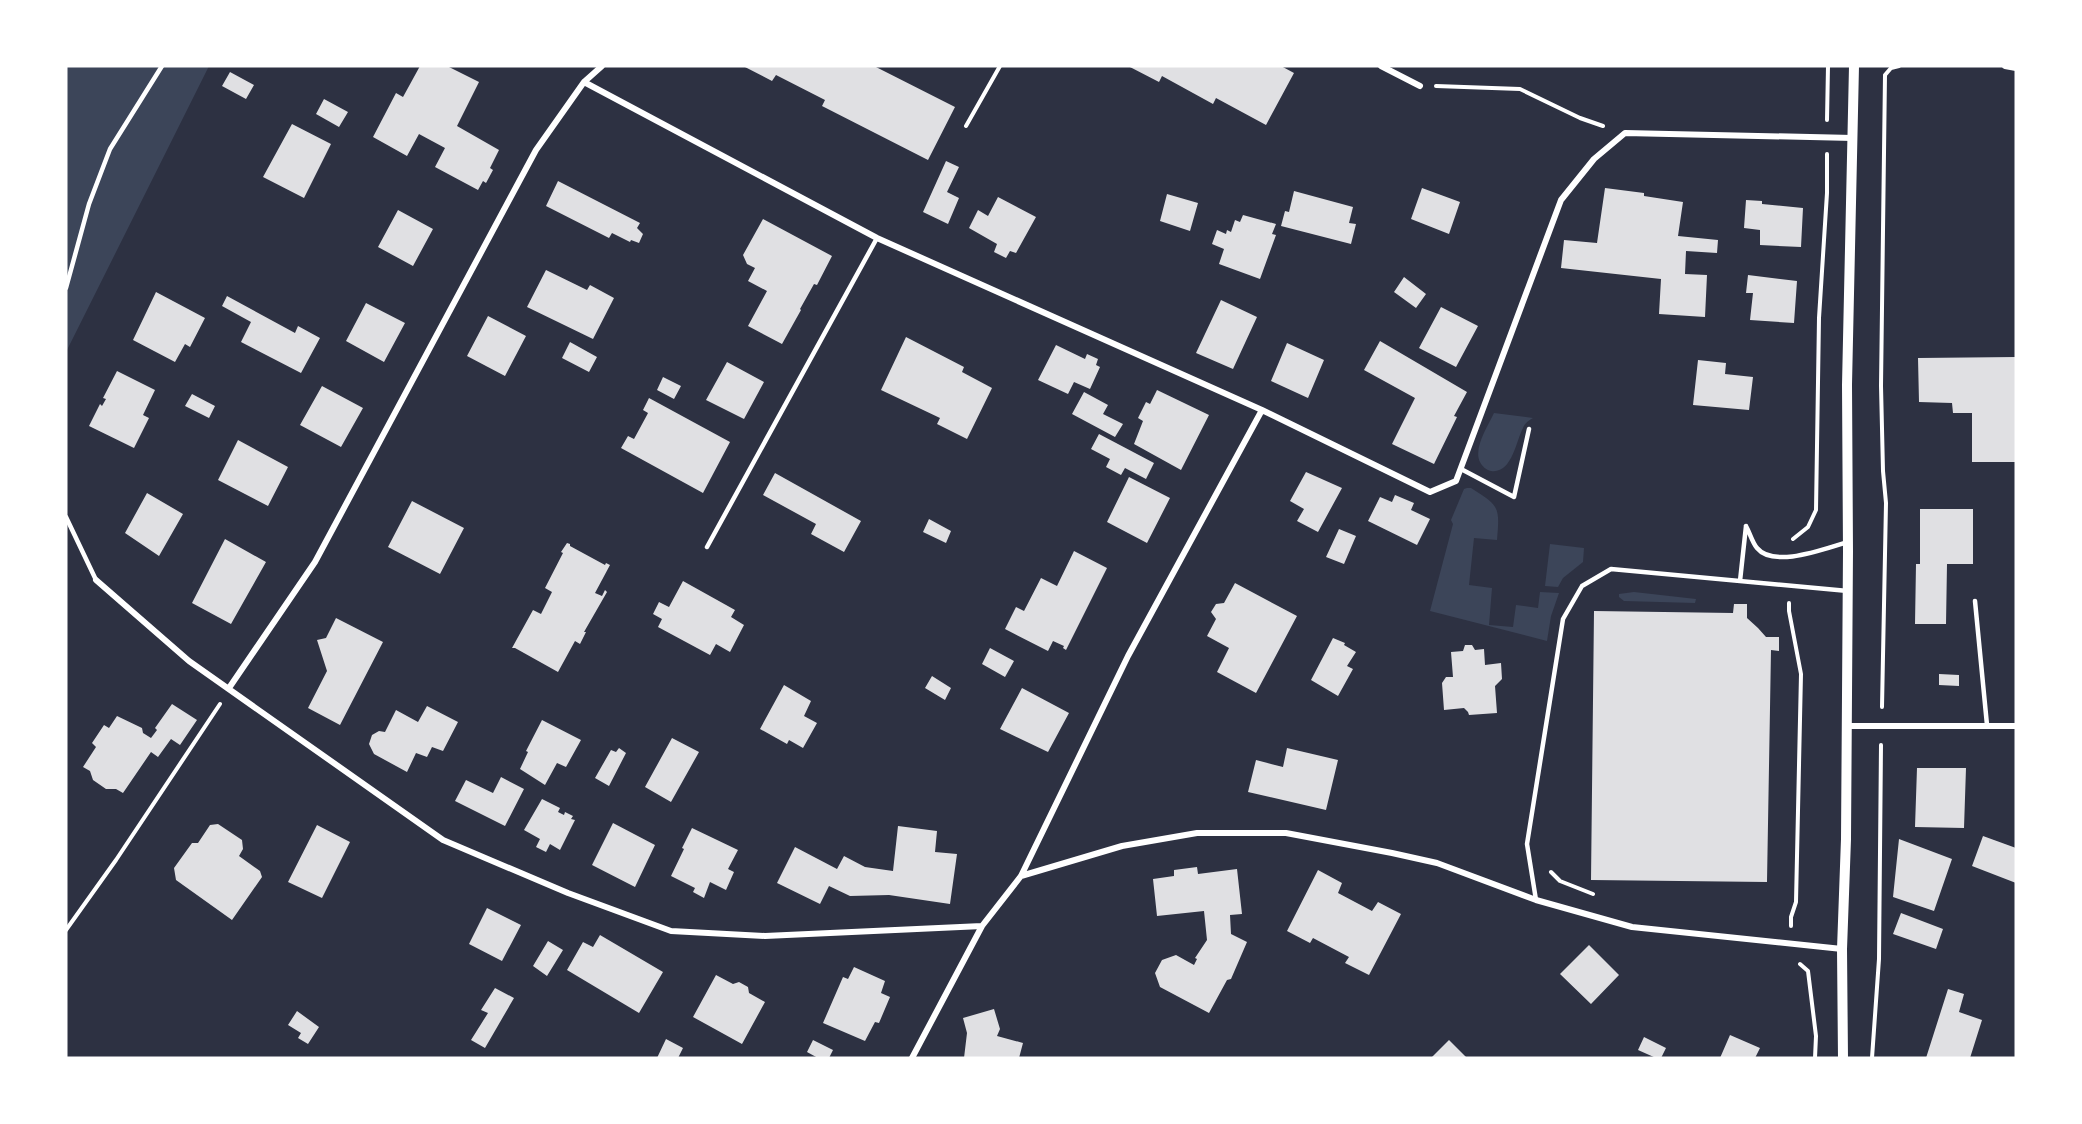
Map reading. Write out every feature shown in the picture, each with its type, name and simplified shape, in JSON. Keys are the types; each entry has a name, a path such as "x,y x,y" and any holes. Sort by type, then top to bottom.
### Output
{"street":[{"path":"230,688 315,562 536,150 584,82 602,66"},
{"path":"1381,66 1420,86"},
{"path":"1843,1058 1842,949 1846,839 1848,591 1847,385 1854,66"},
{"path":"2005,66 2016,68"},
{"path":"584,82 877,238 1262,410 1430,492 1456,481 1561,200 1594,159 1625,133 1853,138"},
{"path":"912,1058 982,926 1021,876 1128,656 1262,410"},
{"path":"96,580 189,661 443,840 568,893 671,931 765,936 982,926"},
{"path":"1846,726 2016,726"},
{"path":"1021,876 1122,846 1197,833 1286,833 1437,863 1536,900 1632,927 1842,949"}],"lane":[{"path":"66,288 89,204 110,149 162,66"},
{"path":"707,547 877,238"},
{"path":"1461,469 1514,497 1529,429"},
{"path":"66,517 96,580"},
{"path":"1740,581 1746,526 1758,549 1772,557 1787,558 1848,542"},
{"path":"1536,900 1527,844 1563,619 1582,586 1611,569 1848,591"},
{"path":"1975,601 1988,725"}],"path":[{"path":"966,126 1000,66"},
{"path":"1872,1058 1879,959 1886,503 1881,386 1885,75 1891,68 1899,66"},
{"path":"1420,86 1520,89 1580,118 1625,133"},
{"path":"66,930 116,860 230,688"},
{"path":"1550,869 1552,875 1560,881 1600,896"},
{"path":"1782,922 1791,917"}],"shaded area":[{"path":"66,66 209,66 66,352"},
{"path":"1494,413 1533,418 1524,426 1509,462 1498,471 1486,469 1478,456 1482,437"},
{"path":"1471,488 1492,503 1497,513 1497,540 1474,538 1469,585 1492,588 1489,625 1513,627 1516,605 1538,608 1540,592 1559,593 1551,616 1547,641 1430,611 1453,524 1451,520 1464,489"},
{"path":"1550,544 1584,548 1583,562 1563,578 1558,587 1545,586"},
{"path":"1634,592 1696,599 1695,603 1624,601 1619,597 1619,594"}],"building":[{"path":"420,66 447,66 479,82 457,126 499,150 490,168 493,170 486,183 483,181 478,190 435,167 445,148 419,134 407,156 373,137 396,93 403,97"},
{"path":"743,66 874,66 955,107 928,160 822,106 825,100 776,75 772,81"},
{"path":"1128,66 1281,66 1294,73 1266,125 1216,98 1213,104 1162,76 1159,82"},
{"path":"230,72 254,85 246,99 222,86"},
{"path":"324,99 348,112 339,127 316,114"},
{"path":"292,124 331,144 304,198 263,177"},
{"path":"946,161 959,167 947,192 959,198 948,224 923,212"},
{"path":"558,181 640,223 637,228 643,234 639,243 631,240 630,242 612,233 609,238 546,206"},
{"path":"1422,188 1460,202 1449,234 1411,219"},
{"path":"1605,188 1644,193 1644,196 1683,202 1678,236 1718,240 1717,253 1686,251 1685,274 1707,275 1705,317 1659,314 1661,279 1561,268 1564,240 1597,243"},
{"path":"1294,191 1353,207 1349,223 1356,224 1351,244 1281,226 1285,211 1289,212"},
{"path":"1167,194 1198,203 1190,231 1160,221"},
{"path":"998,197 1036,217 1016,253 1010,251 1006,258 994,252 997,244 969,228 978,210 988,216"},
{"path":"1746,200 1803,208 1801,247 1760,245 1760,230 1744,228"},
{"path":"398,210 433,229 413,266 378,247"},
{"path":"1243,215 1276,224 1272,234 1276,235 1260,279 1219,264 1224,249 1212,244 1217,230 1226,234 1227,230 1231,232 1235,220 1240,222"},
{"path":"763,219 832,256 817,285 814,284 782,344 748,326 767,291 748,281 755,268 747,264 743,255"},
{"path":"546,270 587,290 590,285 614,298 593,339 527,307"},
{"path":"1748,275 1797,281 1794,323 1750,320 1753,293 1746,293"},
{"path":"1404,277 1426,294 1416,308 1394,292"},
{"path":"156,292 205,318 190,347 185,344 175,362 133,340"},
{"path":"227,296 295,333 298,326 320,338 301,373 241,342 251,322 222,306"},
{"path":"1221,300 1257,317 1233,369 1196,353"},
{"path":"366,303 405,323 384,362 346,341"},
{"path":"1441,307 1478,326 1456,367 1419,348"},
{"path":"488,316 526,336 505,376 467,356"},
{"path":"906,337 964,367 962,372 992,388 967,439 937,424 940,418 881,390"},
{"path":"1380,341 1467,392 1454,416 1457,417 1434,464 1392,444 1415,398 1364,370"},
{"path":"570,342 597,357 589,372 562,358"},
{"path":"1287,343 1324,360 1308,398 1271,381"},
{"path":"1056,345 1085,359 1087,354 1098,359 1096,365 1100,367 1090,389 1074,382 1068,394 1038,380"},
{"path":"2016,357 2016,462 1972,462 1972,413 1953,413 1952,403 1919,402 1918,358"},
{"path":"1698,360 1726,363 1725,374 1753,377 1749,410 1693,405"},
{"path":"727,362 764,382 744,419 706,400"},
{"path":"117,371 155,390 143,415 149,418 134,448 89,426 100,404 102,406 106,399 103,398"},
{"path":"663,377 681,386 674,399 657,390"},
{"path":"322,386 363,408 341,447 300,425"},
{"path":"1157,390 1209,415 1181,470 1134,444 1143,421 1138,418 1146,402 1150,404"},
{"path":"1084,392 1108,405 1103,414 1123,424 1115,437 1072,414"},
{"path":"192,394 215,406 209,418 185,406"},
{"path":"649,398 730,442 703,493 621,448 628,436 634,439 648,413 643,410"},
{"path":"1099,434 1154,463 1146,479 1125,468 1121,475 1106,467 1110,459 1091,449"},
{"path":"238,440 288,467 268,506 218,480"},
{"path":"1306,472 1342,488 1318,532 1297,521 1304,509 1290,501"},
{"path":"775,473 861,521 844,552 811,534 816,524 763,495"},
{"path":"1129,477 1170,498 1147,543 1107,522"},
{"path":"147,493 183,514 159,556 125,533"},
{"path":"1395,495 1414,503 1411,510 1430,519 1417,545 1368,521 1380,497 1392,502"},
{"path":"412,501 464,528 440,574 388,547"},
{"path":"1920,509 1973,509 1973,564 1947,564 1946,624 1915,624 1916,564 1920,564"},
{"path":"929,519 951,531 946,543 923,532"},
{"path":"1339,529 1356,536 1344,564 1326,557"},
{"path":"225,539 266,562 231,624 192,603"},
{"path":"567,543 605,565 606,563 610,565 595,593 602,596 605,590 607,592 584,632 586,632 580,644 575,641 558,672 512,648 533,610 541,614 552,592 545,588"},
{"path":"1074,551 1107,568 1066,650 1064,646 1053,641 1048,651 1005,629 1016,607 1024,611 1041,578 1057,586"},
{"path":"683,581 735,610 731,617 744,625 730,652 716,644 710,655 658,627 662,619 653,614 659,602 669,607"},
{"path":"1235,583 1297,616 1256,693 1217,672 1229,648 1207,636 1216,619 1211,612 1216,604 1224,603"},
{"path":"1734,604 1747,604 1747,618 1766,637 1779,637 1779,651 1771,650 1767,882 1591,880 1594,611 1733,613"},
{"path":"336,618 383,642 340,725 308,708 327,671 317,640 326,638"},
{"path":"1333,638 1345,643 1344,645 1356,652 1347,666 1353,669 1338,696 1311,680"},
{"path":"1465,645 1472,645 1475,650 1484,649 1485,665 1501,663 1502,679 1495,686 1497,713 1469,715 1464,708 1444,710 1442,683 1446,677 1453,677 1451,652 1463,651"},
{"path":"990,648 1014,661 1005,677 982,664"},
{"path":"1939,674 1959,675 1959,686 1939,685"},
{"path":"932,676 951,688 945,700 925,688"},
{"path":"784,685 811,701 804,716 817,723 803,748 789,740 787,744 760,729"},
{"path":"1022,688 1069,713 1048,752 1000,729"},
{"path":"172,704 197,720 180,745 171,739 158,757 151,752 123,793 116,789 106,789 93,780 90,771 83,767 96,747 92,743 104,725 109,728 117,716 142,728 143,733 151,738 157,730 155,728"},
{"path":"427,706 458,722 443,751 432,747 427,757 416,753 407,772 374,754 369,744 372,735 379,731 385,732 396,710 418,722"},
{"path":"542,720 581,740 566,767 557,763 545,785 520,769 528,752 526,751"},
{"path":"672,738 699,752 671,802 645,787"},
{"path":"619,748 626,753 609,786 595,778 611,750 616,752"},
{"path":"1287,748 1338,760 1326,810 1248,792 1256,760 1283,767"},
{"path":"1917,768 1966,768 1964,828 1915,827"},
{"path":"501,777 524,789 505,826 455,801 466,780 493,793"},
{"path":"542,799 560,808 558,812 564,815 565,812 573,816 571,819 575,820 560,850 550,844 546,852 536,847 540,839 524,830"},
{"path":"613,823 655,845 635,887 592,865"},
{"path":"218,824 242,840 243,849 239,856 260,871 262,877 232,920 176,880 174,868 192,843 198,843 210,825"},
{"path":"317,825 350,842 322,898 288,882"},
{"path":"898,826 937,831 935,852 957,854 950,904 889,895 850,896 829,886 820,904 777,883 795,847 837,869 844,856 865,867 893,871"},
{"path":"692,828 738,850 728,869 734,872 726,890 710,882 704,898 693,892 695,888 671,876"},
{"path":"1983,836 2016,848 2016,883 1972,866"},
{"path":"1899,839 1952,859 1934,911 1893,897"},
{"path":"1197,867 1198,874 1237,869 1242,914 1230,915 1231,934 1247,942 1231,979 1227,980 1209,1013 1160,987 1155,973 1162,960 1176,955 1194,965 1197,959 1195,958 1207,940 1204,911 1157,916 1153,879 1174,876 1174,870"},
{"path":"1318,870 1342,883 1338,893 1372,911 1378,902 1401,914 1369,975 1345,963 1349,957 1313,938 1310,943 1287,931"},
{"path":"487,908 521,925 502,961 469,944"},
{"path":"1901,913 1943,929 1936,949 1893,934"},
{"path":"600,935 663,972 639,1013 567,970 583,942 593,947"},
{"path":"548,941 563,950 547,976 533,966"},
{"path":"1589,945 1619,975 1591,1004 1560,974"},
{"path":"854,967 885,981 881,993 890,997 879,1023 875,1022 865,1041 823,1023 843,977 848,979"},
{"path":"716,975 733,984 739,982 748,987 749,993 765,1002 742,1044 693,1017"},
{"path":"495,988 514,998 485,1048 471,1040 488,1013 481,1010"},
{"path":"1948,989 1964,994 1959,1012 1982,1020 1970,1058 1926,1058"},
{"path":"994,1009 1000,1029 997,1036 1023,1043 1019,1058 964,1058 967,1033 963,1018"},
{"path":"297,1011 319,1027 308,1044 298,1038 301,1033 288,1025"},
{"path":"1730,1035 1760,1048 1755,1058 1720,1058"},
{"path":"1644,1037 1666,1048 1661,1058 1638,1050"},
{"path":"666,1039 683,1048 678,1058 657,1058"},
{"path":"813,1040 833,1050 829,1058 818,1058 807,1052"},
{"path":"1449,1040 1467,1058 1431,1058"}]}
